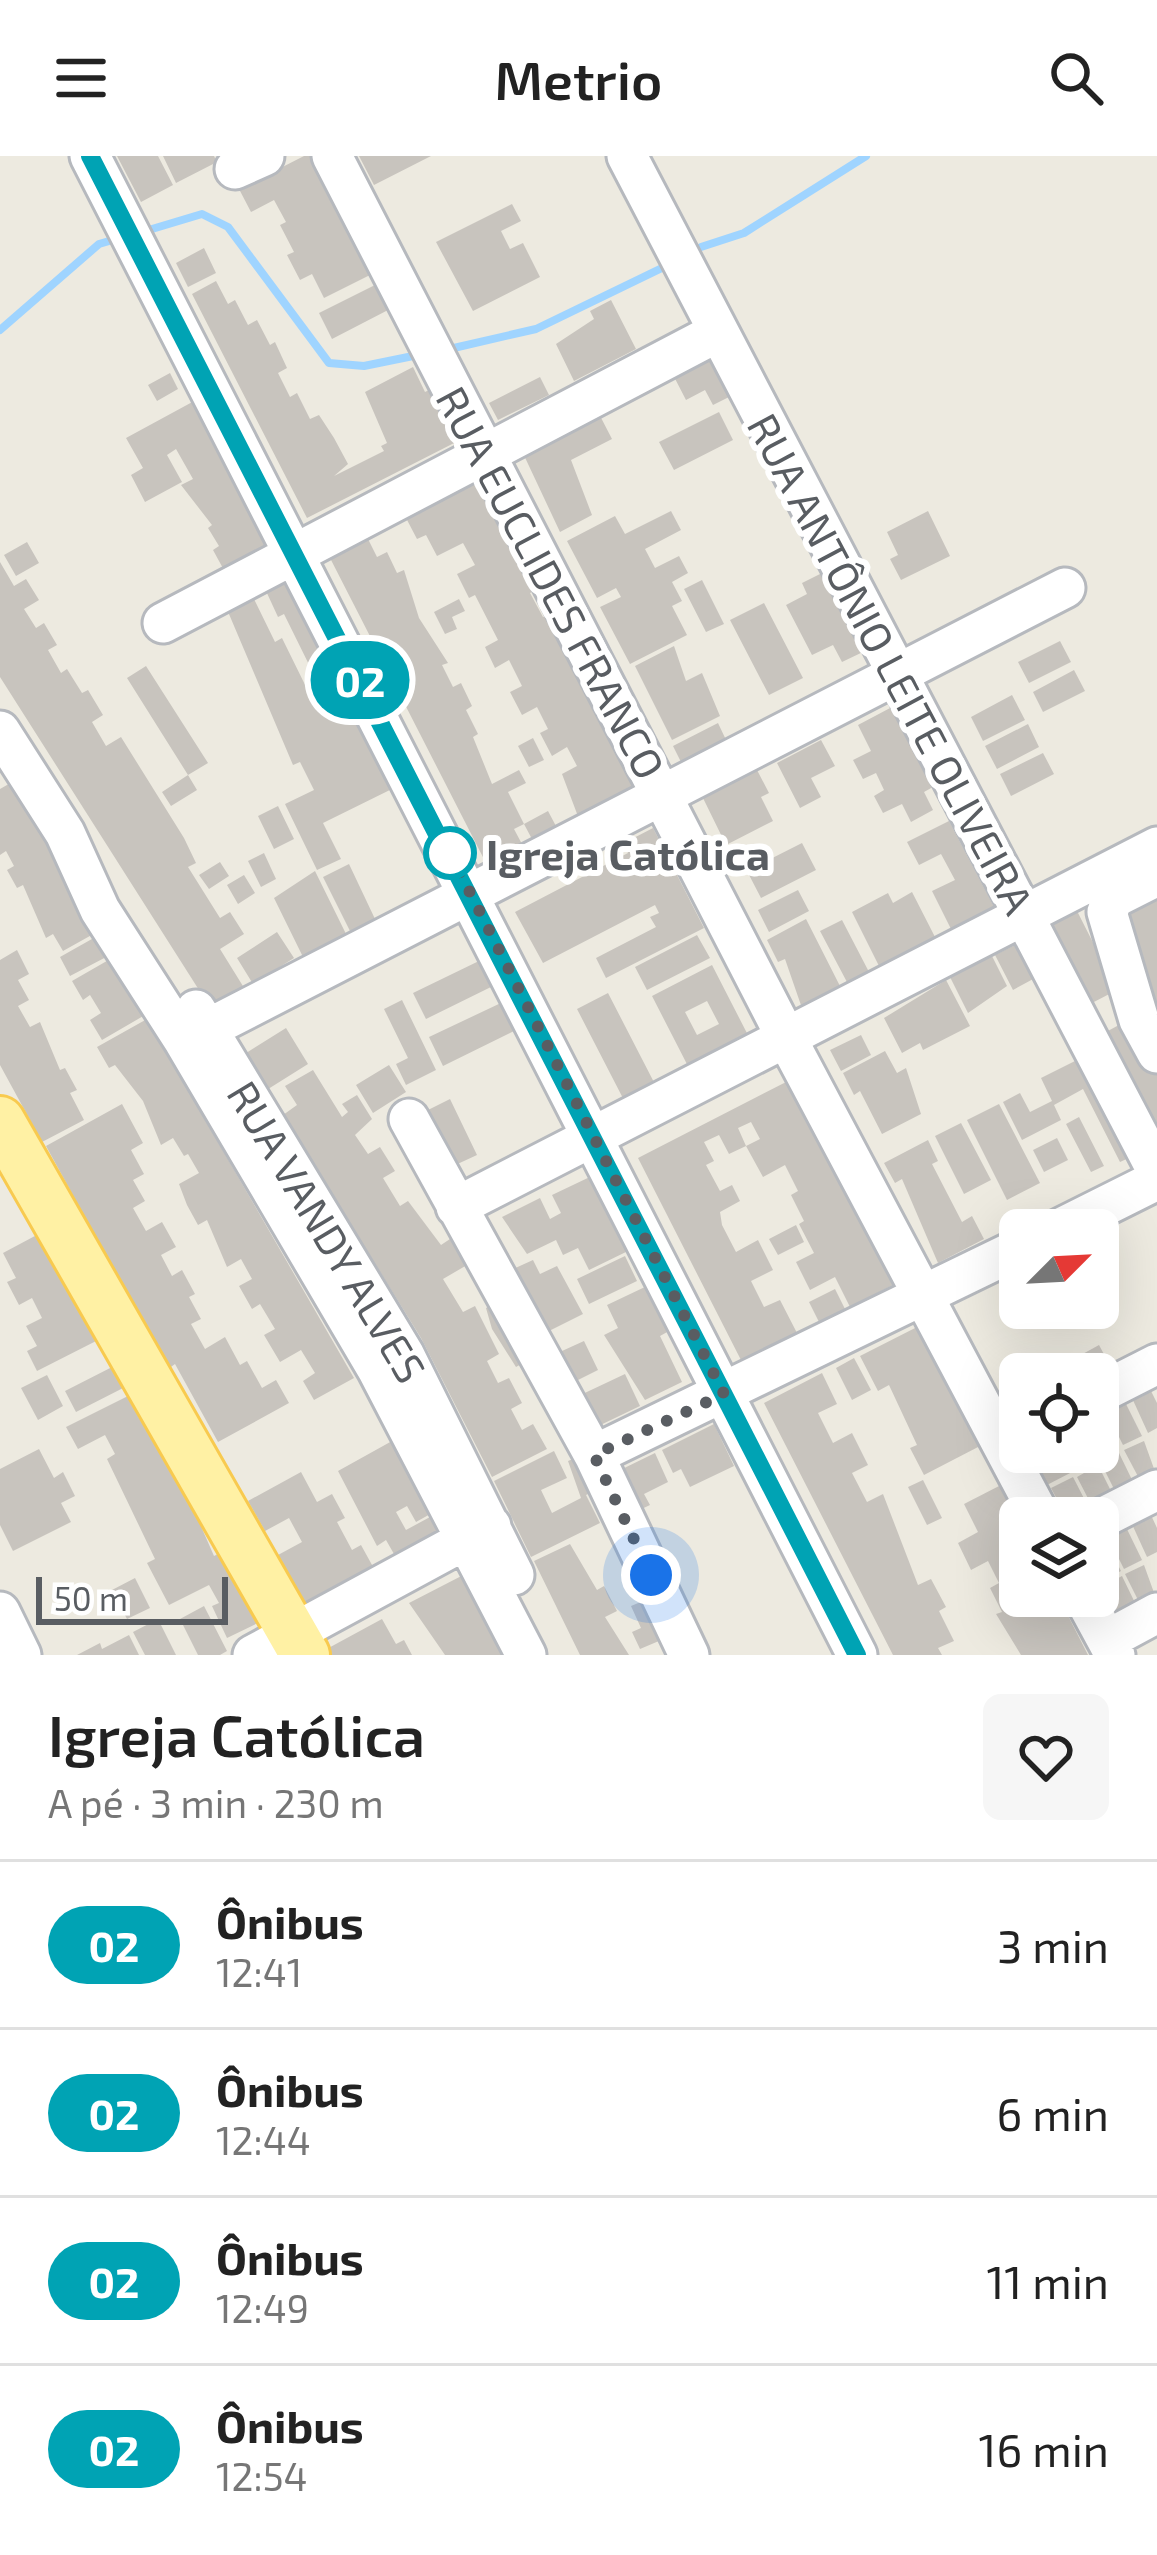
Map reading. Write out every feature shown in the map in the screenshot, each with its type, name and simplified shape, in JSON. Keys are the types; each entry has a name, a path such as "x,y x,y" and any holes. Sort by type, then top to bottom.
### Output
{"main road":[{"path":"0,1121 284,1648"}],"street":[{"path":"90,156 596,1137 857,1655"},
{"name":"RUA EUCLIDES FRANCO","path":"332,156 923,1297 999,1419"},
{"name":"RUA ANTÔNIO LEITE OLIVEIRA","path":"627,156 1157,1171"},
{"path":"163,623 718,332"},
{"path":"196,1035 1065,588"},
{"name":"RUA VANDY ALVES","path":"0,731 64,833 100,910 196,1035 390,1361 551,1655"},
{"path":"456,1207 1157,847"},
{"path":"1157,876 1114,898 1107,912 1139,1020 1157,1054"},
{"path":"409,1119 594,1455 689,1655"},
{"path":"1099,1209 1157,1180"},
{"path":"594,1455 999,1259"},
{"path":"1119,1383 1157,1364"},
{"path":"1119,1509 1157,1490"},
{"path":"284,1648 480,1532"},
{"name":"RUA VANDY ALVES","path":"480,1532 526,1655"},
{"path":"0,1612 22,1655"},
{"path":"1095,1617 1111,1647 1157,1613"}],"building":[{"path":"117,156 158,156 173,185 141,202"},
{"path":"163,156 214,156 217,162 176,183"},
{"path":"311,156 372,274 324,298 312,274 300,280 287,255 294,252 274,200 251,212 239,189"},
{"path":"359,156 431,156 374,185"},
{"path":"512,204 521,221 501,231 510,249 523,243 540,277 473,311 436,242"},
{"path":"204,248 216,273 188,287 176,263"},
{"path":"216,281 228,304 235,300 248,325 257,320 270,345 275,342 287,368 278,373 290,397 297,393 310,419 319,415 334,438 348,464 334,476 384,451 381,446 387,443 365,392 413,367 425,392 433,388 460,440 307,518 192,294"},
{"path":"377,284 390,309 332,339 319,313"},
{"path":"611,300 636,349 574,381 556,344 594,319 590,311"},
{"path":"711,346 735,394 713,405 705,390 686,400 669,367"},
{"path":"170,373 178,389 157,401 148,385"},
{"path":"540,377 549,395 498,420 489,403"},
{"path":"196,400 275,544 225,572 213,550 219,546 208,528 212,525 181,485 193,479 176,449 167,455 182,482 145,502 131,475 143,468 126,438"},
{"path":"597,410 612,439 571,460 592,515 560,532 521,449"},
{"path":"719,412 733,440 674,470 659,442"},
{"path":"480,480 536,590 530,593 543,617 549,614 638,789 579,819 562,774 577,766 567,747 552,756 540,733 548,729 537,707 522,715 510,692 522,686 509,660 495,668 485,647 498,640 475,595 469,598 457,574 475,565 463,543 437,556 426,535 417,539 406,518"},
{"path":"671,511 681,530 645,549 655,568 679,556 688,573 672,582 682,601 672,606 687,635 630,664 600,607 621,597 616,588 597,598 567,541 615,516 625,534"},
{"path":"928,511 950,556 901,580 890,559 898,555 887,532"},
{"path":"367,537 377,557 387,552 397,573 404,570 419,618 448,663 442,665 453,687 461,683 472,706 466,710 492,784 519,770 526,783 508,792 524,824 514,829 523,846 487,865 329,556"},
{"path":"27,542 39,563 16,576 4,555"},
{"path":"0,562 14,586 26,579 39,600 24,609 36,628 44,623 57,645 48,650 61,673 67,669 82,693 88,690 103,715 92,722 106,746 121,737 184,838 196,863 188,867 220,918 230,912 244,934 220,949 246,991 213,1012 0,677"},
{"path":"832,568 865,651 842,662 833,645 812,655 786,605 807,594 802,583"},
{"path":"293,578 344,683 337,687 348,709 360,703 400,785 323,823 341,859 317,870 285,804 314,790 300,762 293,765 226,607 252,595 275,642 282,638 312,699 323,693 284,614 278,617 266,591"},
{"path":"702,580 724,624 706,632 684,589"},
{"path":"459,599 465,611 452,617 457,629 445,634 434,612"},
{"path":"764,603 803,678 769,695 730,620"},
{"path":"1060,641 1071,662 1029,683 1018,662"},
{"path":"674,646 686,681 702,673 720,716 672,740 635,666"},
{"path":"146,666 208,763 188,775 127,678"},
{"path":"1074,670 1085,691 1043,712 1033,692"},
{"path":"1012,695 1025,720 983,741 971,717"},
{"path":"892,707 933,787 924,792 933,810 911,822 902,804 883,813 874,796 884,790 876,773 863,779 853,760 871,751 858,725"},
{"path":"718,723 727,742 682,764 673,746"},
{"path":"1028,724 1039,747 997,769 985,746"},
{"path":"533,738 544,760 529,767 518,746"},
{"path":"821,740 835,766 811,778 821,797 800,808 777,763"},
{"path":"1043,753 1054,774 1011,796 1000,774"},
{"path":"757,770 769,793 761,797 773,821 726,845 703,798"},
{"path":"188,775 197,790 171,806 162,792"},
{"path":"14,781 97,932 63,951 53,934 46,938 23,885 17,888 7,870 14,866 6,851 0,855 0,789"},
{"path":"278,806 294,839 274,849 258,816"},
{"path":"548,811 557,828 533,841 524,824"},
{"path":"949,821 994,907 951,929 932,891 955,880 941,854 919,865 907,842"},
{"path":"653,828 704,928 606,978 596,958 656,927 650,917 659,913 655,905 543,963 515,912 628,853 624,843"},
{"path":"802,843 816,870 761,898 747,871"},
{"path":"264,853 276,879 261,887 248,861"},
{"path":"220,862 229,876 209,889 199,875"},
{"path":"349,864 375,919 350,931 323,877"},
{"path":"315,871 347,936 303,957 274,898"},
{"path":"244,875 255,893 238,904 227,885"},
{"path":"1157,886 1157,1020 1124,901"},
{"path":"798,890 809,911 769,932 758,910"},
{"path":"912,892 935,937 916,947 921,957 905,964 900,955 879,966 852,912 888,893 893,903"},
{"path":"1075,907 1117,990 1092,1003 1049,920"},
{"path":"806,919 842,990 803,1011 785,959 778,962 767,940"},
{"path":"842,920 869,972 848,984 820,931"},
{"path":"277,932 294,958 253,984 237,958"},
{"path":"99,935 110,955 70,976 60,957"},
{"path":"697,935 710,958 647,990 635,967"},
{"path":"1017,944 1035,978 1013,990 995,955"},
{"path":"17,950 29,974 18,980 29,1000 18,1006 30,1027 40,1022 60,1070 65,1068 77,1090 70,1093 84,1120 42,1142 0,1065 0,960"},
{"path":"992,956 1007,986 968,1013 950,977"},
{"path":"112,958 145,1015 102,1040 90,1020 101,1013 90,995 83,1000 72,981"},
{"path":"481,960 493,986 426,1019 413,993"},
{"path":"712,965 751,1041 691,1072 652,996","holes":["707,1001 719,1024 697,1035 685,1012"]},
{"path":"946,980 970,1026 923,1050 920,1043 902,1053 884,1018"},
{"path":"608,993 659,1092 628,1108 577,1009"},
{"path":"402,1000 436,1070 406,1085 396,1064 408,1058 384,1009"},
{"path":"503,1002 516,1030 443,1066 429,1037"},
{"path":"147,1019 354,1378 314,1400 303,1381 315,1373 301,1350 280,1362 264,1335 275,1329 260,1304 252,1309 239,1286 252,1279 241,1259 227,1267 207,1220 198,1225 187,1205 179,1184 199,1173 188,1154 184,1156 173,1138 161,1145 143,1101 115,1065 109,1068 97,1047"},
{"path":"1130,1019 1157,1068 1157,1124 1106,1032"},
{"path":"286,1028 308,1064 265,1091 243,1055"},
{"path":"861,1035 871,1055 841,1071 830,1050"},
{"path":"885,1051 897,1073 906,1068 921,1114 882,1134 860,1091 854,1095 843,1073"},
{"path":"1083,1057 1133,1156 1120,1162 1083,1089 1054,1105 1061,1120 1022,1140 1003,1102 1020,1093 1030,1112 1052,1101 1041,1078"},
{"path":"389,1065 406,1092 373,1113 356,1085"},
{"path":"313,1070 342,1117 348,1112 342,1104 357,1095 372,1119 355,1135 368,1154 380,1147 395,1171 383,1178 400,1206 408,1201 441,1245 450,1239 467,1265 443,1279 463,1312 475,1306 499,1354 487,1361 498,1383 509,1378 522,1403 511,1409 522,1430 533,1424 547,1449 492,1477 421,1338 283,1115 297,1105 285,1086"},
{"path":"790,1080 895,1284 850,1307 835,1277 810,1290 796,1262 814,1253 791,1195 798,1191 785,1165 763,1177 746,1146 729,1154 719,1135 704,1142 714,1161 706,1165 720,1191 732,1185 740,1201 720,1212 722,1225 736,1252 758,1240 773,1270 751,1281 764,1307 780,1300 797,1333 742,1362 638,1158","holes":["751,1122 760,1139 746,1146 738,1128"]},
{"path":"450,1099 477,1155 451,1167 424,1112"},
{"path":"122,1104 143,1143 131,1150 144,1174 133,1180 145,1201 133,1208 146,1231 162,1222 176,1247 161,1255 172,1276 182,1270 195,1294 189,1297 201,1319 191,1324 205,1349 225,1337 240,1365 247,1361 262,1388 276,1380 289,1403 218,1442 175,1364 168,1369 46,1146"},
{"path":"999,1104 1040,1183 1007,1200 967,1120"},
{"path":"1079,1117 1104,1166 1091,1172 1066,1124"},
{"path":"961,1123 991,1180 964,1194 935,1136"},
{"path":"1057,1138 1068,1160 1044,1172 1033,1150"},
{"path":"928,1140 938,1161 932,1164 962,1222 972,1216 984,1239 938,1263 902,1179 895,1183 884,1163"},
{"path":"594,1175 628,1251 589,1270 578,1248 563,1255 556,1240 527,1254 502,1217 540,1198 550,1219 561,1213 552,1195"},
{"path":"796,1225 804,1242 778,1255 769,1239"},
{"path":"48,1229 100,1339 37,1371 27,1351 37,1346 26,1326 42,1318 32,1298 19,1305 7,1282 16,1278 3,1253"},
{"path":"625,1256 637,1281 589,1304 577,1279"},
{"path":"533,1260 540,1274 557,1266 583,1314 543,1334 511,1270"},
{"path":"647,1286 669,1331 660,1336 682,1382 645,1400 604,1335 618,1328 607,1305"},
{"path":"835,1289 845,1309 819,1322 809,1302"},
{"path":"502,1299 532,1358 516,1367 492,1329 486,1308"},
{"path":"919,1326 980,1446 924,1475 910,1448 917,1445 889,1385 878,1391 860,1356"},
{"path":"584,1341 598,1370 566,1386 551,1356"},
{"path":"854,1358 871,1390 852,1400 836,1368"},
{"path":"118,1364 129,1385 76,1412 65,1391"},
{"path":"822,1373 837,1404 818,1413 833,1443 852,1433 868,1465 852,1473 867,1502 883,1494 918,1585 931,1579 946,1607 939,1611 954,1641 938,1648 942,1655 893,1655 764,1403"},
{"path":"625,1374 640,1406 588,1431 572,1399"},
{"path":"47,1375 63,1406 38,1420 21,1388"},
{"path":"1150,1389 1157,1403 1157,1428 1148,1433 1132,1398"},
{"path":"128,1396 139,1418 151,1412 214,1556 222,1552 264,1620 227,1638 212,1606 219,1603 209,1585 169,1605 147,1563 155,1559 107,1459 115,1454 105,1435 78,1449 66,1427"},
{"path":"1125,1402 1142,1436 1123,1445 1119,1437 1119,1405"},
{"path":"714,1424 734,1466 690,1487 681,1469 673,1473 662,1450"},
{"path":"401,1436 441,1508 416,1522 407,1506 396,1512 406,1530 430,1517 441,1537 398,1561 386,1540 377,1546 338,1471"},
{"path":"1144,1441 1157,1477 1142,1484 1124,1450"},
{"path":"39,1449 54,1478 63,1472 75,1496 61,1503 71,1522 13,1551 0,1525 0,1469"},
{"path":"554,1451 567,1478 541,1490 552,1513 581,1498 568,1461 585,1454 600,1488 586,1495 600,1523 531,1557 494,1481"},
{"path":"655,1453 668,1482 644,1494 650,1505 629,1515 610,1475"},
{"path":"1119,1453 1136,1488 1118,1497 1106,1473 1119,1473"},
{"path":"301,1472 317,1502 332,1494 345,1518 337,1522 352,1550 361,1545 377,1574 309,1612 278,1555 302,1542 289,1518 265,1531 248,1501"},
{"path":"1038,1473 1070,1473 1045,1486"},
{"path":"1102,1473 1114,1497 1087,1497 1077,1477"},
{"path":"1073,1477 1083,1497 1056,1497 1051,1488"},
{"path":"923,1480 942,1518 927,1525 908,1487"},
{"path":"1001,1485 1007,1497 999,1497 999,1583 988,1561 971,1570 958,1543 978,1532 964,1504"},
{"path":"1150,1513 1157,1528 1157,1552 1147,1557 1131,1522"},
{"path":"1125,1525 1142,1560 1124,1569 1119,1559 1119,1528"},
{"path":"570,1544 597,1590 604,1586 617,1611 605,1617 629,1655 580,1655 534,1561"},
{"path":"1144,1565 1157,1601 1142,1608 1125,1574"},
{"path":"473,1570 506,1655 445,1655 409,1603"},
{"path":"135,1578 150,1608 127,1619 112,1590"},
{"path":"1119,1578 1139,1611 1118,1621 1116,1617"},
{"path":"999,1583 999,1606 990,1588"},
{"path":"648,1599 666,1638 640,1649 632,1632 641,1628 631,1606"},
{"path":"204,1606 227,1651 220,1655 198,1655 180,1619"},
{"path":"996,1614 1069,1617 1088,1655 1021,1655"},
{"path":"158,1619 176,1655 145,1655 133,1632"},
{"path":"382,1619 396,1644 404,1640 412,1655 326,1655 323,1651"},
{"path":"129,1635 139,1655 77,1655 100,1643 102,1649"}],"waterway":[{"path":"701,247 744,233 866,156"},
{"path":"142,232 202,214 228,227 329,363 364,366 418,355"},
{"path":"0,330 99,244 116,239"},
{"path":"445,350 536,329 664,267"}],"bus line":[{"name":"02","path":"90,156 596,1137 857,1655"}],"place":[{"name":"Igreja Católica","path":"450,853"}],"route":[{"path":"450,853 724,1394 594,1455 651,1575"}]}
